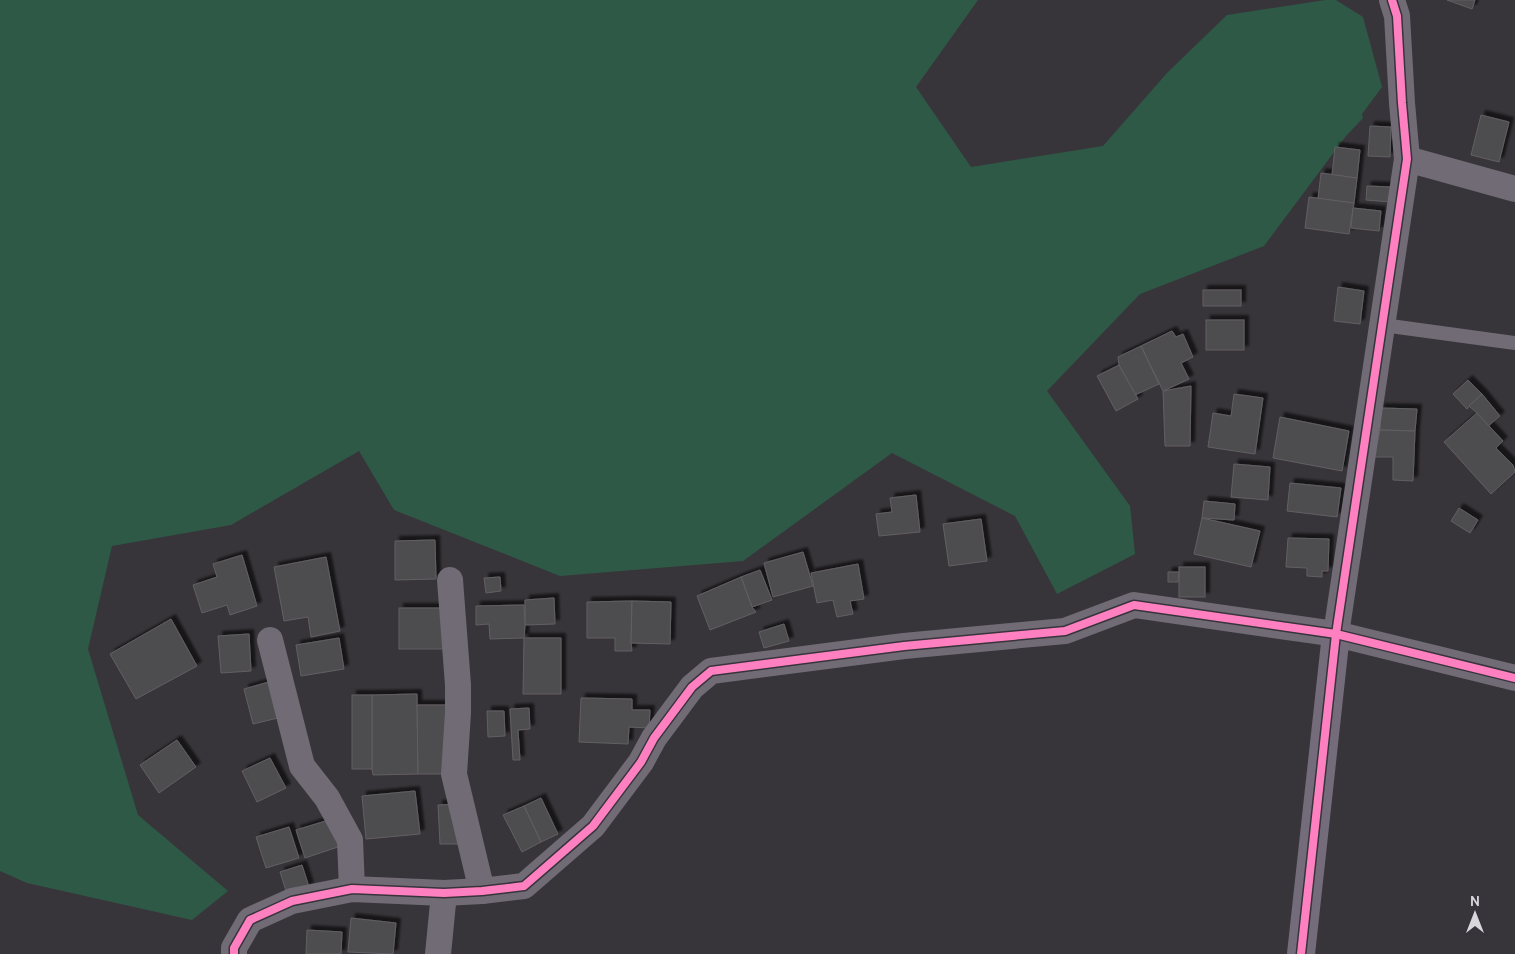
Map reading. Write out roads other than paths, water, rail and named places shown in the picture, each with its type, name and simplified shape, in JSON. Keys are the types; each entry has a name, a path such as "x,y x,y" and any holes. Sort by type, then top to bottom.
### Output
{"street":[{"path":"1301,954 1336,634 1408,159 1402,103 1397,16 1392,0"},
{"path":"1408,159 1515,189"},
{"path":"450,580 458,685 454,774 482,891"},
{"path":"234,954 234,948 250,920 292,901 352,889 444,893 524,886 594,826 641,762 654,738 692,687 711,671 904,646 1065,631 1134,604 1336,634 1515,678"},
{"path":"270,640 302,766 327,798 350,840 352,889"},
{"path":"438,954 444,893"}],"lane":[{"path":"1383,325 1515,344"}]}
